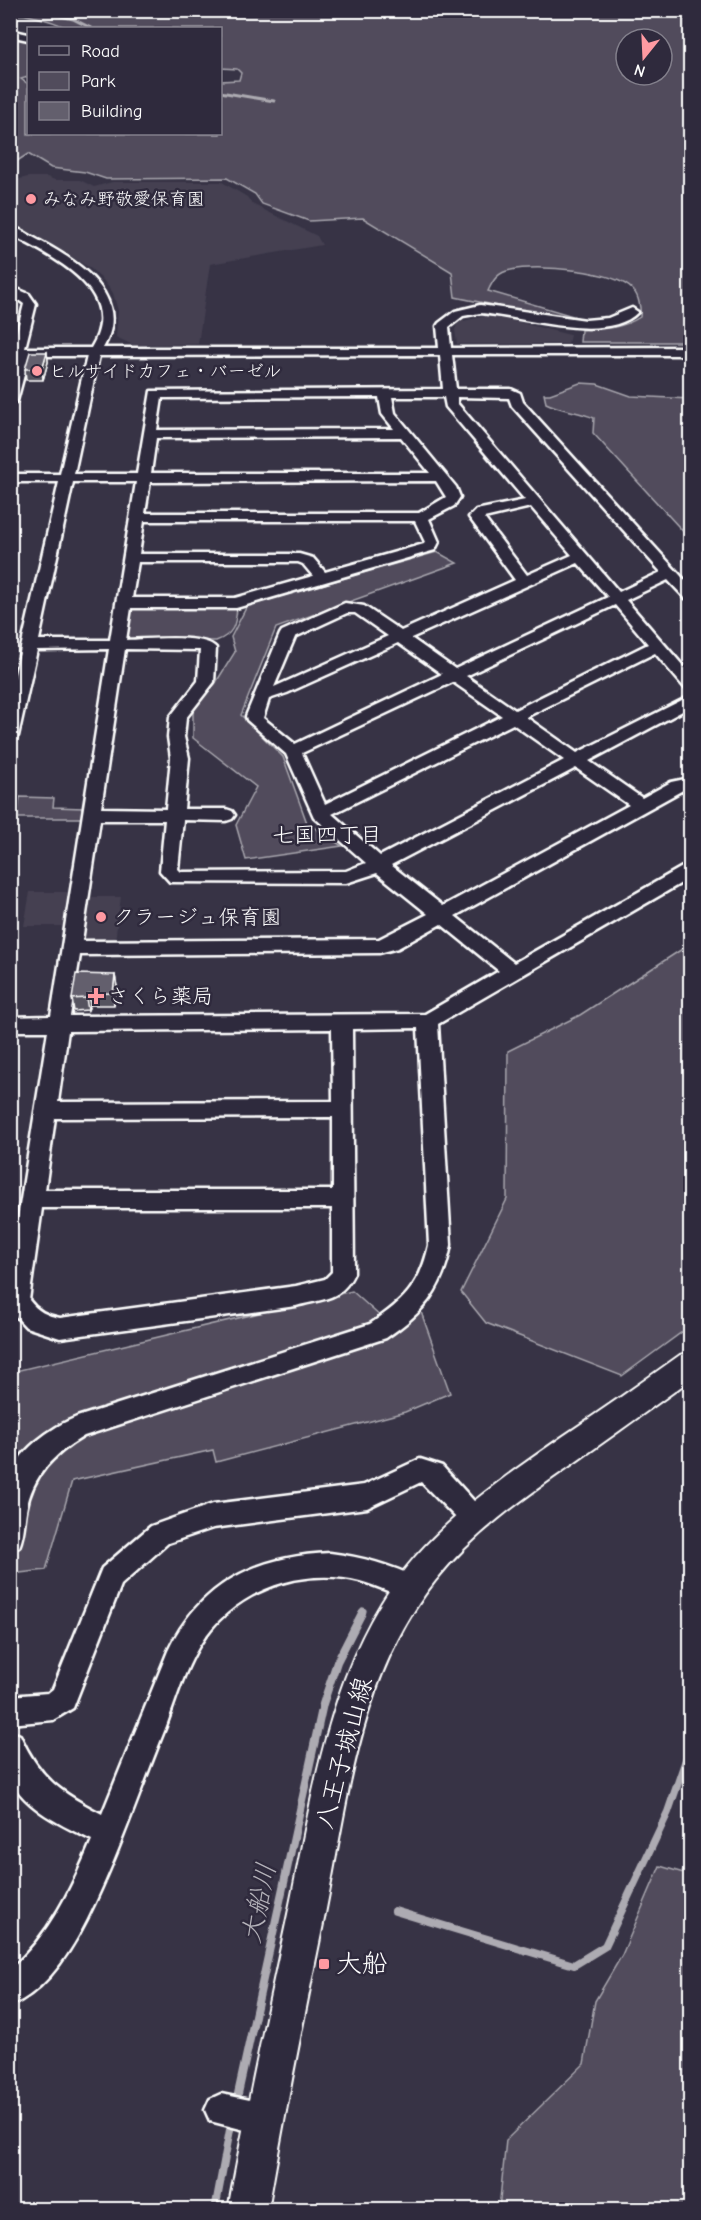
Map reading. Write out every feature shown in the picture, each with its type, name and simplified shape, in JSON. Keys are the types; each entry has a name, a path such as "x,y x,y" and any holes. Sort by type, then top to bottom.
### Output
{"main road":[{"name":"八王子城山線","path":"248,2210 242,2114 355,1693 391,1618 431,1563 474,1519 528,1478 690,1364"}],"street":[{"path":"10,33 27,37"},
{"path":"10,229 74,267 93,284 105,307 106,321 100,344 94,352 10,736"},
{"path":"10,238 67,271 87,293 92,302 94,320 88,344 94,352"},
{"path":"10,289 29,300 30,304 17,352 11,396"},
{"path":"632,312 624,319 593,326 497,309 466,312 448,320 443,326 451,404 690,684"},
{"path":"10,320 26,320"},
{"path":"17,352 690,351"},
{"path":"342,1024 343,1273 337,1283 331,1287 296,1296 60,1328 40,1324 20,1308 17,1300 32,1199 156,394 450,392 514,394 517,403 690,595"},
{"path":"138,517 422,517 449,503 453,497 451,490 389,414 385,393"},
{"path":"151,434 405,433"},
{"path":"10,478 440,477"},
{"path":"525,581 476,517 481,513 536,502"},
{"path":"124,603 236,603 430,547 432,542 423,525 422,517"},
{"path":"262,696 281,690 581,556"},
{"path":"132,558 299,558 316,569 322,578"},
{"path":"293,751 670,573"},
{"path":"514,973 378,864 320,813 293,751 255,720 254,716 288,634 345,608 359,609 642,806"},
{"path":"31,645 198,644 208,648 206,682 178,717 176,737 180,758 169,871 177,878 346,877 364,872 690,701"},
{"path":"320,813 657,646"},
{"path":"72,948 379,946 391,943 676,786 690,783"},
{"path":"92,814 226,815"},
{"path":"10,1024 342,1024 428,1021 690,870"},
{"path":"10,1539 14,1502 26,1469 38,1455 64,1435 88,1424 378,1331 405,1312 423,1295 433,1274 440,1245 428,1021"},
{"path":"46,1110 344,1109"},
{"path":"32,1199 344,1199"},
{"path":"10,1710 54,1706 63,1698 111,1577 160,1534 213,1516 367,1496 420,1470 433,1474 474,1519"},
{"path":"10,1991 45,1960 77,1912 184,1649 202,1619 224,1598 264,1575 284,1568 334,1565 374,1571 411,1588"},
{"path":"10,1745 16,1761 32,1786 65,1811 109,1833"}],"shaded area":[{"path":"28,177 80,180 94,187 112,182 222,182 247,197 252,204 317,236 322,245 210,264 198,344 133,345 116,337 118,311 113,293 103,280 90,268 11,221 11,181"},
{"path":"490,315 570,335 568,344 457,344 455,330 458,322"},
{"path":"30,892 72,892 67,926 24,926"},
{"name":"クラージュ保育園","path":"87,897 121,897 115,941 87,942 80,936"}],"green space":[{"path":"11,11 690,11 690,342 580,342 581,330 619,326 640,317 639,303 633,290 624,283 593,273 556,268 523,268 506,271 499,275 488,291 593,322 582,323 455,297 452,272 363,218 309,221 262,204 255,194 227,178 106,179 85,172 51,168 28,154 11,165 11,36 27,41 27,77 21,79 27,83 27,135 222,135 222,81 239,80 241,73 237,69 222,68 222,27 65,27 40,18 11,14"},
{"path":"580,383 597,384 631,396 690,399 690,539 593,433 594,418 546,403 544,394"},
{"path":"437,552 457,563 276,628 241,715 283,757 307,823 342,846 246,860 236,825 256,787 193,738 193,709 215,684 235,652 231,637 247,606"},
{"path":"137,607 237,607 232,629 222,639 216,641 133,640 127,637 132,610"},
{"path":"20,797 54,798 53,807 83,808 83,818 17,818"},
{"path":"690,944 690,1326 622,1376 486,1323 461,1292 507,1199 508,1051 580,1015"},
{"path":"352,1291 382,1318 420,1309 450,1393 405,1412 216,1462 213,1450 72,1481 46,1570 11,1574 11,1372"},
{"path":"660,1866 690,1875 690,2209 499,2209 506,2140 584,2064 595,2001 622,1955"}],"building":[{"path":"30,352 47,352 42,369 25,369"},
{"path":"76,974 115,975 113,993 88,994 86,998 72,999"}],"waterway":[{"path":"10,11 22,10"},
{"path":"37,10 73,19 89,27"},
{"path":"222,92 274,101"},
{"name":"大船川","path":"236,2103 323,1704 337,1662 362,1613"},
{"path":"395,1911 574,1965 605,1946 668,1812 690,1748"},
{"name":"大船川","path":"215,2210 232,2119"}],"place":[{"name":"みなみ野敬愛保育園","path":"31,199"},
{"name":"ヒルサイドカフェ・バーゼル","path":"37,371"},
{"name":"クラージュ保育園","path":"101,917"},
{"name":"さくら薬局","path":"96,996"},
{"name":"大船","path":"324,1964"}],"district":[{"name":"七国四丁目","path":"327,835"}]}
